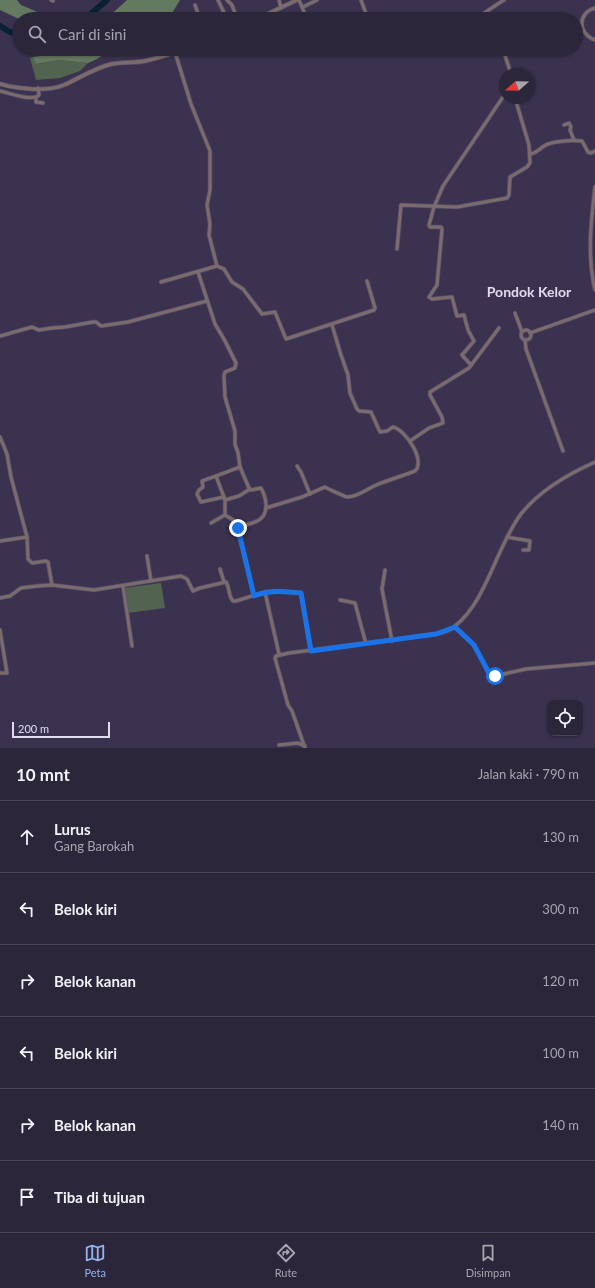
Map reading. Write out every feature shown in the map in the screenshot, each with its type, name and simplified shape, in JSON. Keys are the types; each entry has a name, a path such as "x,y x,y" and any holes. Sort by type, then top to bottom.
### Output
{"street":[{"path":"224,12 218,1 225,0 232,5 234,12"},
{"path":"279,0 281,8"},
{"path":"272,12 298,0 305,12"},
{"path":"303,7 317,0"},
{"path":"361,0 365,12"},
{"path":"487,12 490,8 504,0"},
{"path":"195,4 198,12"},
{"path":"583,20 587,12 595,8"},
{"path":"583,30 586,36 595,40"},
{"path":"0,84 12,88 22,89 62,86 95,70 113,64 145,61 162,56"},
{"path":"176,56 191,104 209,149 210,190 207,205 210,224 209,236 217,266"},
{"path":"506,56 510,68"},
{"path":"36,98 39,95 38,88"},
{"path":"0,91 24,97 36,98"},
{"path":"36,98 36,102 43,103"},
{"path":"472,365 462,355 474,341 468,330 464,316 457,316 452,297 431,299 429,297 437,286 442,228 429,226 434,207 447,180 499,103"},
{"path":"397,249 401,205 456,207 507,198 510,192 510,177 529,166 531,154 518,104"},
{"path":"564,125 569,123 574,140"},
{"path":"531,154 538,152 546,145 574,140 584,143 588,152 591,153 595,151"},
{"path":"595,187 591,232 591,263 595,290"},
{"path":"161,282 217,266 224,269 232,282 244,289 262,314 275,312 286,340 374,309 367,281"},
{"path":"198,272 215,324 226,341 236,363 235,368 225,372 225,397 235,431 235,444 240,467 250,489"},
{"path":"0,336 32,326 39,330 93,322 96,322 100,326 118,324 207,301"},
{"path":"530,333 595,310"},
{"path":"515,312 522,332 522,338 525,340 526,349 563,451"},
{"path":"266,508 286,503 324,487 344,496 353,496 375,485 415,471 419,465 418,458 410,441 402,431 392,427 386,431 380,432 371,412 359,411 357,409 350,393 349,377 332,325"},
{"path":"410,441 429,428 442,423 442,417 430,395 430,392 462,373 472,365 499,328"},
{"path":"522,332 528,330 530,333"},
{"path":"525,340 529,339 531,336 530,333"},
{"path":"0,437 7,454 11,476 27,537 28,559 32,563 48,562 52,585"},
{"path":"305,747 292,711 288,705 275,658 279,654 392,641 439,633 455,627 463,619 483,590 507,536 522,513 542,494 568,476 595,462"},
{"path":"297,466 310,494"},
{"path":"237,527 260,519 264,514 266,508 264,495 261,488 250,489 239,496 201,502 197,494 203,487 202,482 240,467"},
{"path":"216,476 224,499 225,515"},
{"path":"211,523 225,515"},
{"path":"225,515 235,521 254,596"},
{"path":"507,536 530,541 528,550 523,550"},
{"path":"0,541 27,537"},
{"path":"147,556 152,581"},
{"path":"220,569 224,582 227,583 231,599 233,601 266,592 277,591 306,594"},
{"path":"385,570 382,589 392,641"},
{"path":"0,598 10,596 21,588 37,586 52,585 94,590 182,576 187,579 193,591 224,582"},
{"path":"123,586 132,646"},
{"path":"266,592 279,654"},
{"path":"301,593 311,651"},
{"path":"340,600 355,603 366,644"},
{"path":"455,627 474,645 489,673 495,676 526,669 595,663"},
{"path":"0,630 7,673 0,674"},
{"path":"279,745 298,743 305,747"}],"green space":[{"path":"0,0 17,0 21,5 38,12 12,12 12,16 0,10"},
{"path":"127,0 180,0 173,12 114,12"},
{"path":"102,56 88,63 59,60 36,64 33,57"},
{"path":"33,57 37,64 59,60 88,63 80,71 60,78 36,80 30,58"},
{"path":"161,583 165,608 128,613 124,588"}],"waterway":[{"path":"93,12 107,0"},
{"path":"0,26 12,32"}],"district":[{"name":"Pondok Kelor","path":"529,292"}],"route":[{"path":"238,528 254,596 266,592 277,591 301,593 311,651 436,634 455,627 474,645 489,673 495,676"}]}
